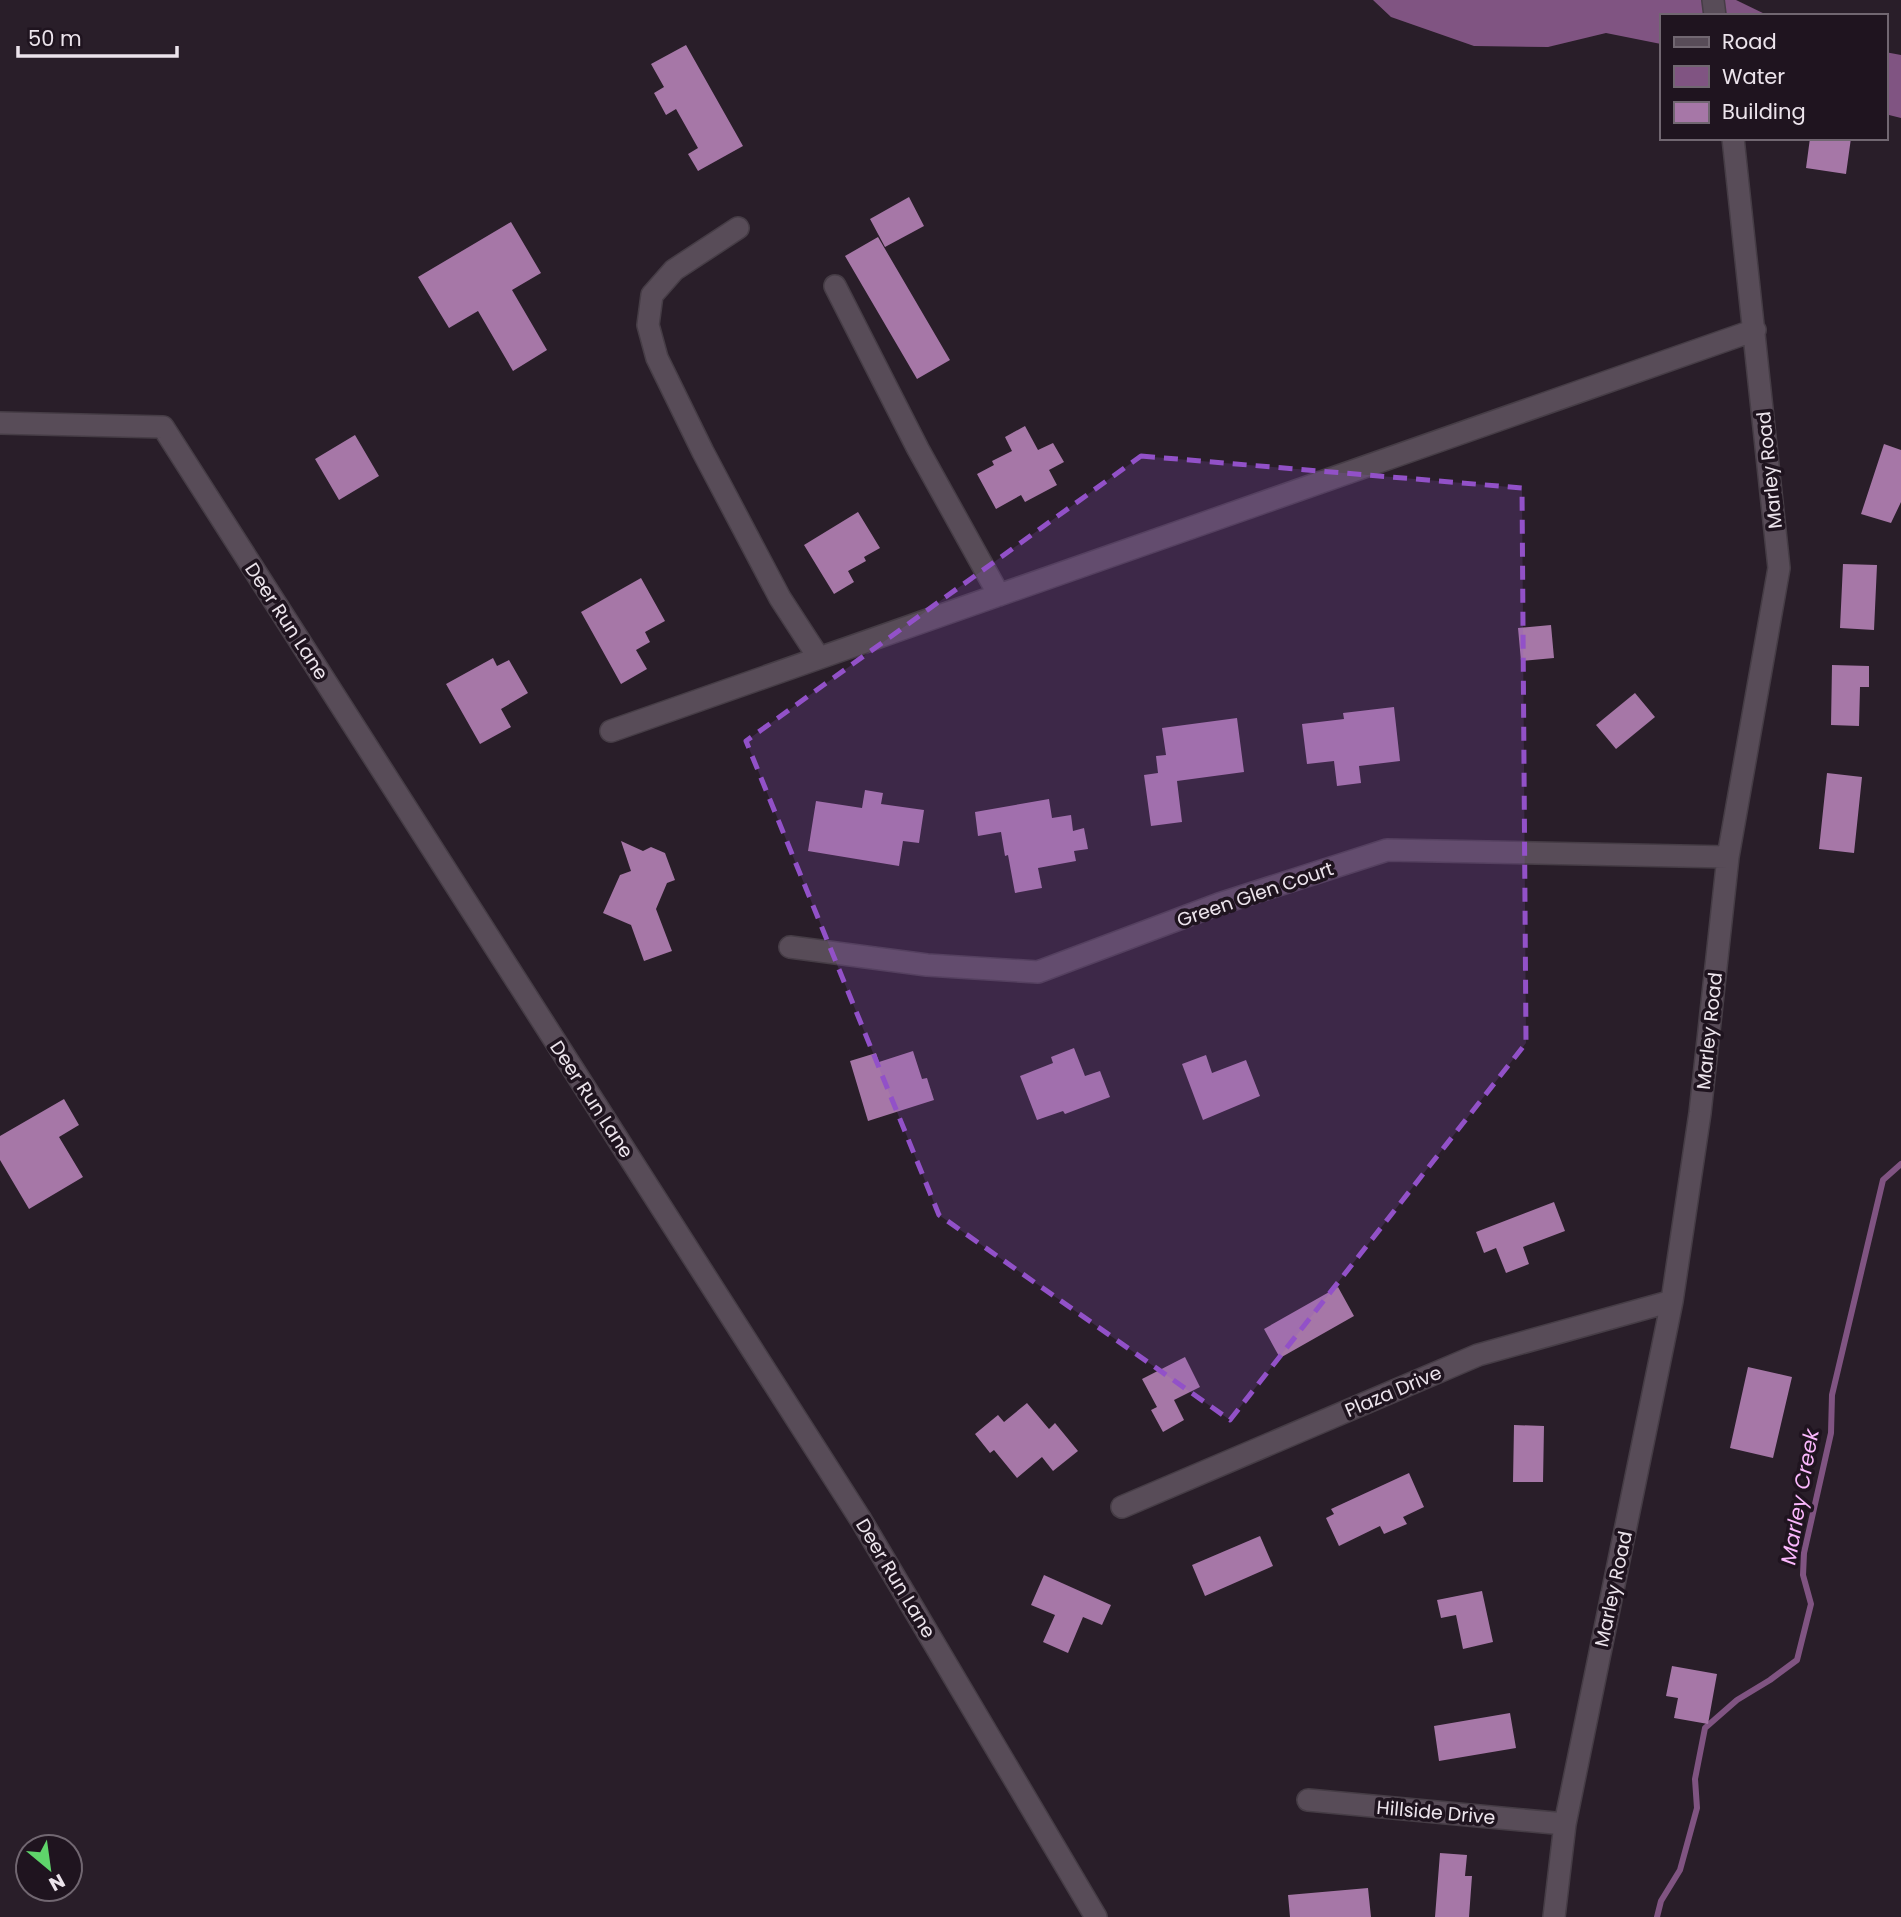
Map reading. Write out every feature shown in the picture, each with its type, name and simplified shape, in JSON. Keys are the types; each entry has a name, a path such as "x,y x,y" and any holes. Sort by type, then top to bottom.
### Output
{"street":[{"name":"Marley Road","path":"1554,1917 1565,1824 1672,1301 1700,1114 1728,857 1779,568 1733,140"},
{"path":"738,228 674,270 652,295 648,325 657,358 710,464 780,598 820,658"},
{"path":"835,286 918,449 999,595"},
{"path":"611,731 1755,330"},
{"name":"Deer Run Lane","path":"0,423 163,427 861,1520 1096,1917"},
{"name":"Green Glen Court","path":"790,947 927,965 1038,972 1219,904 1387,850 1728,857"},
{"name":"Plaza Drive","path":"1122,1507 1478,1354 1672,1301"},
{"name":"Hillside Drive","path":"1308,1800 1565,1824"}],"highlighted area":[{"path":"1141,456 1522,488 1526,1043 1230,1420 939,1215 746,741"}],"water":[{"path":"1373,0 1736,0 1765,14 1660,14 1660,44 1606,33 1548,47 1474,46 1391,17"},
{"path":"1887,52 1901,55 1901,118 1887,114"}],"building":[{"path":"686,45 743,146 698,171 688,154 698,148 676,109 666,115 654,93 664,87 651,64"},
{"path":"1810,140 1851,140 1846,174 1806,168"},
{"path":"909,197 924,226 885,247 870,219"},
{"path":"511,222 541,273 512,290 547,350 513,371 478,311 449,328 418,277"},
{"path":"878,237 950,360 917,379 845,256"},
{"path":"1025,426 1038,450 1053,443 1064,462 1049,470 1057,485 1025,502 1021,495 996,509 977,474 994,465 992,461 1012,451 1005,437"},
{"path":"355,435 379,476 339,500 315,459"},
{"path":"1884,444 1901,450 1901,502 1891,523 1861,514"},
{"path":"858,512 880,548 864,557 866,561 848,571 854,582 834,594 804,545"},
{"path":"1843,564 1877,565 1874,630 1840,628"},
{"path":"641,578 665,621 645,632 650,642 636,650 647,669 621,684 581,612"},
{"path":"1551,625 1554,658 1521,661 1518,628"},
{"path":"493,658 497,666 509,660 528,693 501,709 511,727 480,744 446,684"},
{"path":"1832,665 1869,666 1869,687 1860,687 1859,726 1831,725"},
{"path":"1635,693 1655,717 1616,749 1596,725"},
{"path":"1394,707 1400,761 1359,766 1361,783 1337,786 1334,761 1307,764 1302,724 1344,719 1343,713"},
{"path":"1237,718 1244,772 1177,781 1182,822 1151,826 1144,775 1158,773 1156,756 1166,755 1162,728"},
{"path":"1827,773 1862,777 1854,853 1819,849"},
{"path":"865,790 883,793 881,804 924,810 919,843 903,841 899,866 808,851 816,801 862,808"},
{"path":"1049,799 1052,818 1071,815 1073,831 1084,828 1088,849 1074,851 1076,861 1038,868 1042,888 1015,893 1001,832 978,836 975,812"},
{"path":"621,841 643,851 651,847 665,853 675,880 667,883 656,909 672,951 644,961 631,925 603,913 620,875 631,871"},
{"path":"1074,1048 1085,1076 1100,1071 1110,1097 1065,1114 1063,1111 1037,1120 1020,1076 1053,1063 1051,1057"},
{"path":"913,1051 922,1079 927,1078 934,1100 868,1121 850,1061 876,1053 879,1062"},
{"path":"1206,1055 1212,1073 1246,1060 1260,1096 1203,1120 1182,1064"},
{"path":"64,1099 79,1125 59,1137 83,1177 29,1209 0,1160 0,1136"},
{"path":"1554,1202 1565,1231 1523,1247 1529,1264 1506,1273 1496,1248 1484,1253 1476,1232"},
{"path":"1338,1287 1354,1316 1280,1358 1264,1329"},
{"path":"1185,1357 1200,1387 1174,1400 1184,1420 1163,1432 1151,1410 1157,1407 1142,1379"},
{"path":"1748,1367 1792,1377 1773,1458 1730,1448"},
{"path":"1027,1403 1049,1429 1055,1423 1078,1451 1053,1471 1042,1457 1017,1478 994,1450 990,1453 975,1434 998,1415 1004,1422"},
{"path":"1514,1425 1544,1426 1543,1482 1513,1482"},
{"path":"1409,1473 1424,1507 1403,1517 1407,1524 1384,1534 1380,1526 1339,1546 1326,1518 1334,1514 1331,1509"},
{"path":"1260,1536 1273,1566 1205,1596 1192,1565"},
{"path":"1044,1575 1111,1605 1102,1625 1083,1617 1068,1653 1043,1642 1055,1615 1031,1605"},
{"path":"1482,1591 1493,1642 1463,1649 1456,1615 1441,1618 1437,1600"},
{"path":"1672,1666 1717,1674 1708,1724 1674,1718 1678,1698 1666,1696"},
{"path":"1510,1713 1516,1748 1439,1761 1434,1726"},
{"path":"1440,1853 1467,1855 1465,1876 1472,1876 1469,1917 1435,1917"},
{"path":"1368,1888 1371,1917 1290,1917 1288,1895"}],"waterway":[{"name":"Marley Creek","path":"1657,1917 1661,1901 1680,1870 1697,1808 1695,1779 1705,1728 1737,1700 1797,1660 1811,1604 1803,1575 1804,1553 1831,1433 1832,1395 1883,1180 1901,1164"}]}
